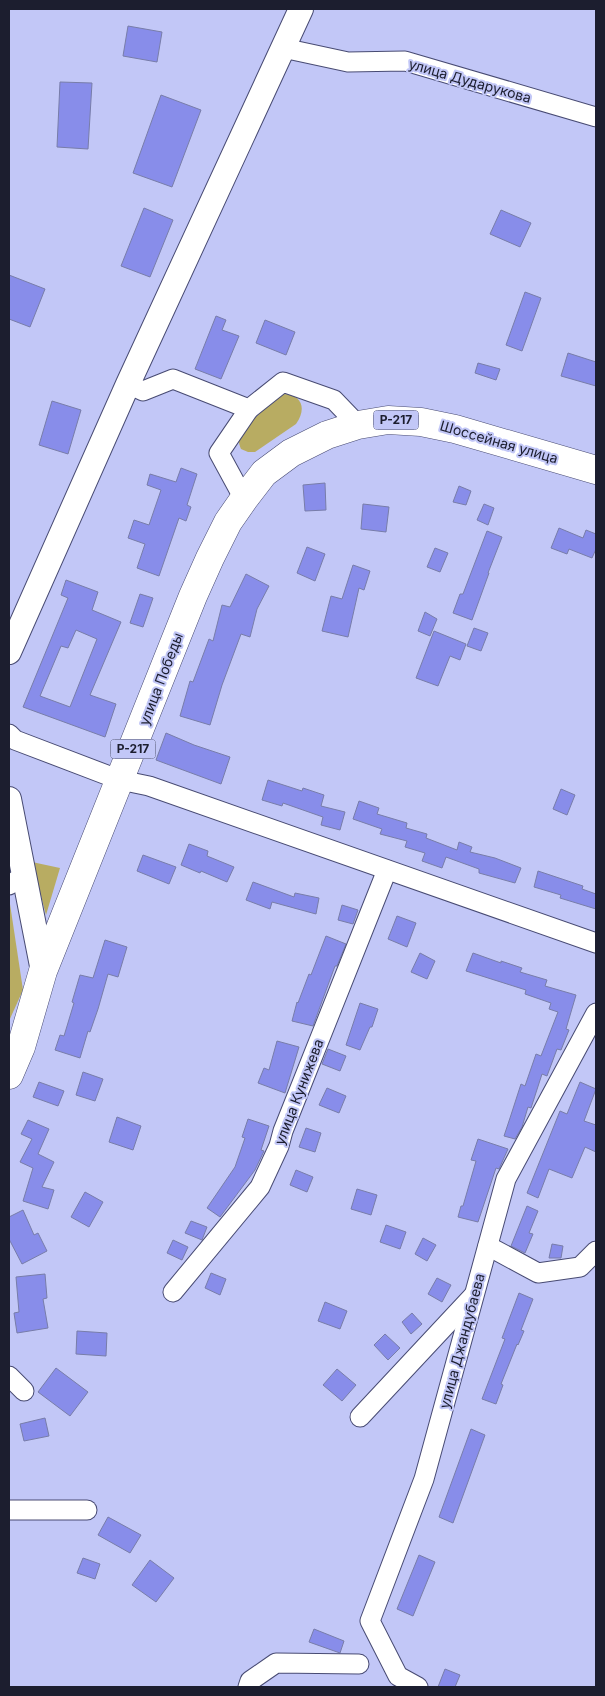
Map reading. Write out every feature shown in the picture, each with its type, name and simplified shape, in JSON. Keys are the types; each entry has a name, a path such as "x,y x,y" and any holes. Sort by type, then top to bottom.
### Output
{"highway":[{"name":"Шоссейная улица","path":"228,522 264,473 290,453 327,435 358,425 388,420 421,422 455,429 596,470"},
{"name":"улица Победы","path":"9,1039 42,974 193,596 228,522"},
{"name":"улица Победы","path":"9,1075 20,1047 42,974"}],"main road":[{"path":"9,652 128,384 301,9"},
{"path":"9,798 17,880 42,974"}],"street":[{"name":"улица Дударукова","path":"283,48 348,62 405,61 596,117"},
{"path":"128,384 143,391 173,379 249,409"},
{"path":"244,499 219,453 249,409 283,382 334,400 358,425"},
{"path":"9,734 15,740 120,780 149,786 596,943"},
{"name":"улица Кунижева","path":"173,1292 260,1187 279,1146 283,1131 387,870"},
{"name":"улица Джандубаева","path":"418,1687 398,1676 370,1621 424,1479 506,1179 596,1013"},
{"path":"488,1246 538,1273 580,1267 596,1251"},
{"path":"360,1417 476,1293"},
{"path":"9,1376 24,1392"},
{"path":"9,1510 87,1510"},
{"path":"248,1687 250,1680 276,1663 360,1664"}],"shaded area":[{"path":"283,394 295,397 301,403 301,413 296,424 255,452 241,449 239,440 242,431 276,397"},
{"path":"32,862 60,868 46,915"},
{"path":"9,905 23,990 9,1021"}],"building":[{"path":"128,26 162,32 157,62 123,56"},
{"path":"60,82 92,83 88,149 57,147"},
{"path":"161,95 201,110 172,187 133,173"},
{"path":"144,208 173,220 150,277 121,266"},
{"path":"501,210 531,223 520,247 490,234"},
{"path":"9,275 45,289 30,327 9,319"},
{"path":"525,292 541,298 522,351 506,345"},
{"path":"216,316 226,320 222,330 239,336 221,379 195,369"},
{"path":"265,320 295,332 286,355 256,343"},
{"path":"568,353 596,362 596,386 561,376"},
{"path":"478,363 500,369 496,380 475,373"},
{"path":"52,401 81,410 68,454 39,445"},
{"path":"181,468 197,474 187,505 191,507 186,521 179,518 159,576 137,568 145,544 128,538 134,520 149,525 161,490 147,485 150,474 176,482"},
{"path":"325,483 326,510 305,511 303,485"},
{"path":"459,486 471,491 466,505 453,502"},
{"path":"363,504 389,507 386,532 361,529"},
{"path":"484,504 494,508 488,525 477,520"},
{"path":"559,528 583,538 586,530 596,534 596,549 592,558 569,549 567,554 551,548"},
{"path":"487,531 502,537 472,620 453,613 460,594 463,594"},
{"path":"307,547 325,554 315,581 297,573"},
{"path":"435,548 448,553 440,572 427,567"},
{"path":"353,565 370,571 364,590 359,588 348,637 322,631 331,596 342,599"},
{"path":"246,574 269,586 257,609 250,637 241,634 222,685 210,725 180,716 190,681 193,682 209,639 213,641 222,605 230,607"},
{"path":"66,580 98,592 92,610 121,622 90,695 116,704 105,737 23,707 68,598 61,595","holes":["76,630 97,639 70,707 40,696 61,646 68,648"]},
{"path":"140,594 153,598 143,627 130,623"},
{"path":"425,612 437,619 430,636 418,631"},
{"path":"474,628 488,633 481,651 467,646"},
{"path":"434,631 466,644 460,660 450,656 438,686 416,678"},
{"path":"166,733 230,757 221,784 156,760"},
{"path":"268,780 302,791 303,788 324,795 321,806 345,812 340,830 321,825 323,817 283,803 282,806 262,800"},
{"path":"561,789 575,795 567,815 553,809"},
{"path":"359,801 379,808 377,814 407,823 406,828 427,834 426,838 457,850 459,842 472,847 470,852 495,858 521,868 515,883 479,873 479,869 446,857 442,868 422,861 425,853 405,847 407,841 380,834 382,829 353,819"},
{"path":"189,844 208,851 207,856 234,867 227,882 181,865"},
{"path":"143,855 176,867 169,884 137,871"},
{"path":"538,871 583,886 582,889 596,894 596,909 560,898 561,895 534,887"},
{"path":"253,882 294,897 295,893 319,898 316,914 272,902 270,909 246,900"},
{"path":"342,905 358,910 353,924 338,920"},
{"path":"397,916 416,923 407,947 388,939"},
{"path":"326,936 346,944 337,966 335,966 313,1026 292,1021 297,1002 309,974 311,975"},
{"path":"105,940 127,947 118,977 108,974 98,1009 90,1032 88,1031 80,1058 55,1050 60,1035 64,1036 80,975 93,978"},
{"path":"420,953 435,961 427,979 411,972"},
{"path":"473,953 522,968 520,972 547,980 545,986 576,995 566,1029 569,1030 561,1050 557,1049 547,1076 542,1074 531,1108 528,1107 522,1127 515,1139 504,1136 521,1084 525,1086 536,1054 541,1056 558,1012 549,1009 551,1003 525,994 526,990 466,971"},
{"path":"360,1003 378,1009 372,1027 370,1027 360,1050 346,1045"},
{"path":"277,1041 299,1047 285,1093 258,1083 264,1068 269,1070"},
{"path":"328,1049 346,1056 340,1071 322,1064"},
{"path":"83,1072 103,1079 95,1101 76,1095"},
{"path":"39,1082 64,1091 58,1106 33,1097"},
{"path":"580,1082 596,1089 584,1121 596,1125 596,1152 585,1147 572,1178 549,1169 538,1198 527,1193 560,1111 567,1114"},
{"path":"327,1088 346,1096 339,1113 319,1105"},
{"path":"117,1117 141,1126 133,1150 109,1142"},
{"path":"248,1119 269,1126 261,1150 264,1151 255,1170 220,1217 207,1208 235,1167 245,1138 242,1137"},
{"path":"28,1120 49,1129 38,1154 54,1162 42,1187 54,1190 48,1209 23,1201 33,1168 20,1162 32,1139 21,1134"},
{"path":"306,1128 321,1133 315,1152 299,1147"},
{"path":"478,1139 508,1149 499,1169 496,1168 478,1222 458,1217 476,1161 471,1160"},
{"path":"296,1170 313,1177 307,1192 290,1185"},
{"path":"357,1189 377,1195 371,1215 351,1209"},
{"path":"85,1192 103,1202 89,1227 71,1217"},
{"path":"527,1206 538,1211 529,1233 533,1234 525,1253 511,1246"},
{"path":"23,1210 34,1235 38,1233 47,1251 22,1264 9,1239 9,1217"},
{"path":"191,1221 207,1227 202,1240 185,1233"},
{"path":"386,1225 406,1232 400,1249 380,1242"},
{"path":"423,1238 436,1245 427,1261 415,1254"},
{"path":"173,1240 188,1247 182,1260 167,1253"},
{"path":"552,1244 563,1246 561,1258 549,1258"},
{"path":"211,1273 226,1279 220,1295 205,1288"},
{"path":"45,1274 47,1298 43,1299 48,1328 17,1333 14,1313 19,1312 16,1277"},
{"path":"437,1278 451,1285 442,1302 428,1294"},
{"path":"519,1293 533,1299 521,1330 524,1331 501,1384 503,1385 496,1404 482,1399 505,1339 502,1338"},
{"path":"325,1302 347,1311 340,1329 318,1321"},
{"path":"412,1313 422,1324 411,1334 402,1322"},
{"path":"77,1331 107,1333 106,1356 76,1354"},
{"path":"385,1334 400,1348 388,1360 374,1345"},
{"path":"56,1368 88,1392 70,1416 38,1392"},
{"path":"337,1369 356,1385 342,1401 323,1385"},
{"path":"45,1418 49,1436 24,1441 20,1424"},
{"path":"471,1429 485,1435 453,1523 439,1517"},
{"path":"108,1517 141,1535 130,1553 98,1535"},
{"path":"419,1555 435,1562 413,1616 397,1609"},
{"path":"83,1558 100,1564 95,1579 77,1573"},
{"path":"150,1560 174,1578 156,1602 132,1585"},
{"path":"314,1629 344,1641 340,1653 309,1642"},
{"path":"445,1669 460,1675 455,1687 438,1687"}]}
